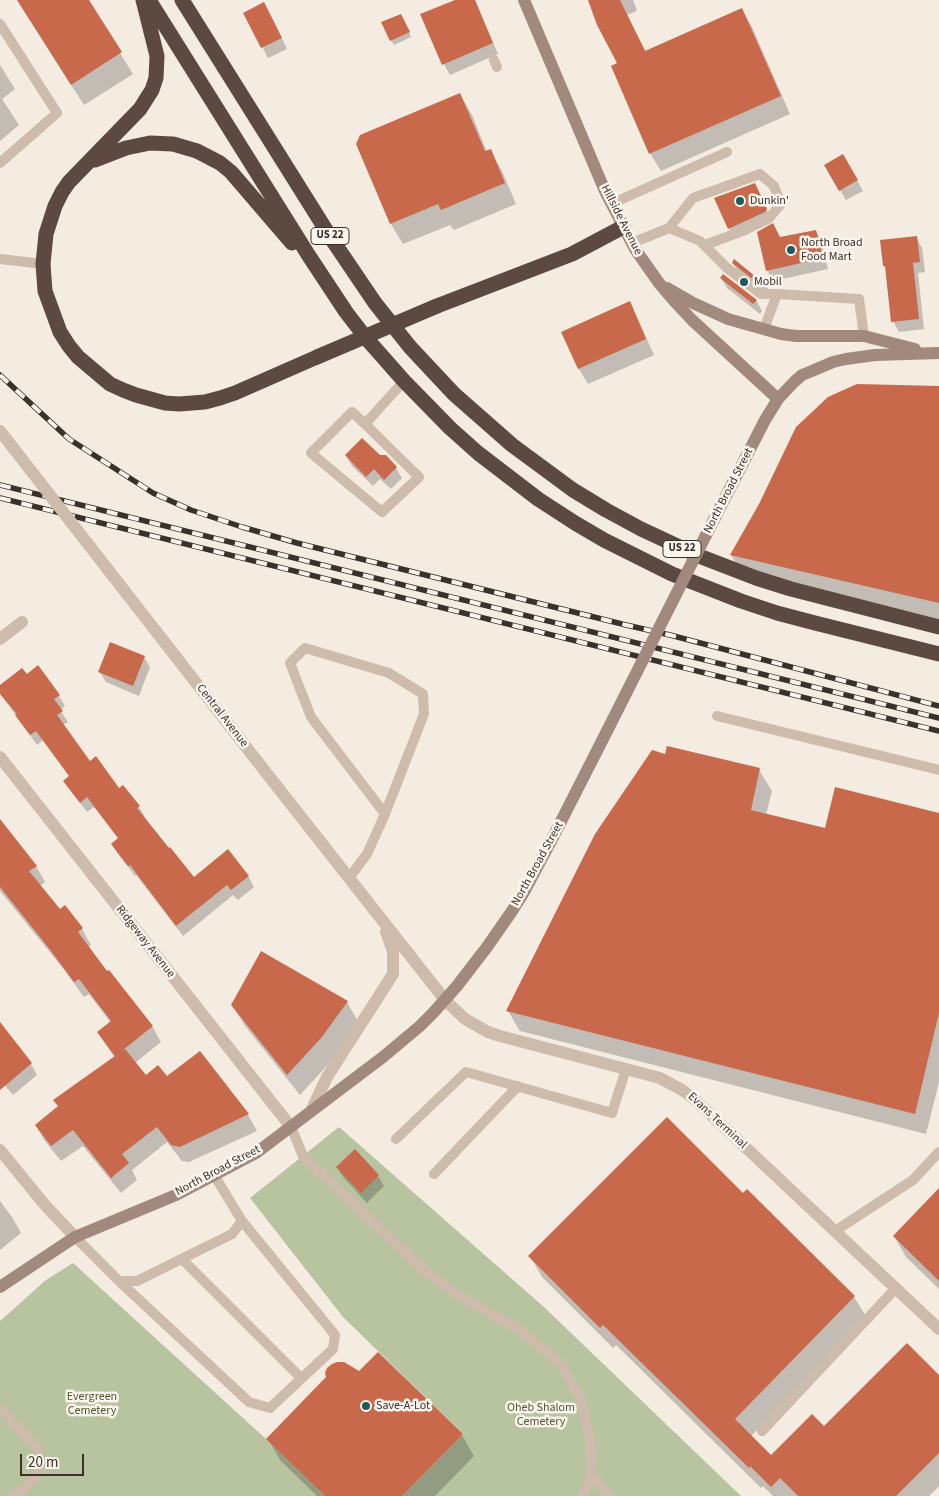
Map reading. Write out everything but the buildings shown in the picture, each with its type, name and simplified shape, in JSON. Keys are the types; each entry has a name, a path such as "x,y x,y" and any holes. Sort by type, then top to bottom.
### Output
{"highway":[{"path":"143,0 157,56 156,78 152,90 140,109 69,182 55,206 46,234 43,264 45,291 60,332 69,346 87,366 110,384 136,395 165,403 205,402 235,393 437,306 572,254 623,227"},
{"name":"US 22","path":"149,0 326,283 366,338 404,381 450,428 500,471 570,520 604,540 672,574 741,601 815,623 939,654"},
{"name":"US 22","path":"182,0 326,230 375,303 422,360 454,394 512,446 606,510 641,529 700,556 756,578 791,589 939,627"},
{"path":"87,164 126,148 150,143 173,144 208,156 231,172 326,283"}],"main road":[{"name":"Hillside Avenue","path":"524,0 611,204 645,266 692,320 778,399"},
{"path":"659,283 712,312 746,325 796,336 864,336 933,353"},
{"name":"North Broad Street","path":"0,1287 75,1237 176,1194 256,1153 383,1057 420,1026 445,1000 487,947 524,892 765,420 778,399 802,375 833,362 875,355 933,353"}],"street":[{"name":"Central Avenue","path":"0,431 445,1000"},
{"path":"0,639 22,622"},
{"name":"Ridgeway Avenue","path":"0,757 290,1127"},
{"path":"311,1112 327,1076 393,974 393,951 382,920"},
{"name":"Evans Terminal","path":"445,1000 465,1019 488,1032 660,1078 682,1090 693,1098 939,1329"},
{"path":"0,1150 45,1206 75,1237"}],"lane":[{"path":"0,24 57,113 0,163"},
{"path":"611,204 727,152"},
{"path":"632,244 669,228 693,198 760,174 774,186 781,204 769,218 745,230 704,245"},
{"path":"669,228 700,241 727,268 761,294 859,299 864,336"},
{"path":"0,259 43,264"},
{"path":"764,329 777,294"},
{"path":"365,424 404,381"},
{"path":"352,412 365,424 419,477 382,512 311,453 352,412"},
{"path":"349,878 367,854 385,814 424,714 423,694 389,673 305,648 290,663 311,717 385,814"},
{"path":"717,716 939,770"},
{"path":"396,1139 466,1072 612,1113 626,1069"},
{"path":"434,1174 518,1086"},
{"path":"290,1127 303,1156 426,1273 464,1299 517,1328 560,1364 581,1400 590,1439 592,1476 582,1496"},
{"path":"835,1231 913,1180 939,1152"},
{"path":"75,1237 119,1281 249,1402 270,1408 333,1349 335,1335 242,1221 214,1175"},
{"path":"119,1281 137,1281 232,1234 242,1221"},
{"path":"182,1259 302,1378"},
{"path":"762,1431 896,1288"},
{"path":"0,1408 37,1448 39,1473 22,1491 11,1496"},
{"path":"592,1476 609,1496"}],"green space":[{"name":"Oheb Shalom Cemetery","path":"339,1127 545,1308 741,1496 402,1496 463,1434 343,1317 250,1198"},
{"name":"Evergreen Cemetery","path":"73,1263 266,1439 325,1496 0,1496 0,1321 46,1280"}],"railway":[{"path":"0,375 69,439 153,493 191,510 297,543 670,635 939,706"},
{"path":"0,485 939,718"},
{"path":"0,498 939,731"}],"place":[{"name":"Dunkin'","path":"740,201"},
{"name":"North Broad Food Mart","path":"791,250"},
{"name":"Mobil","path":"744,282"},
{"name":"Save-A-Lot","path":"366,1406"}]}
